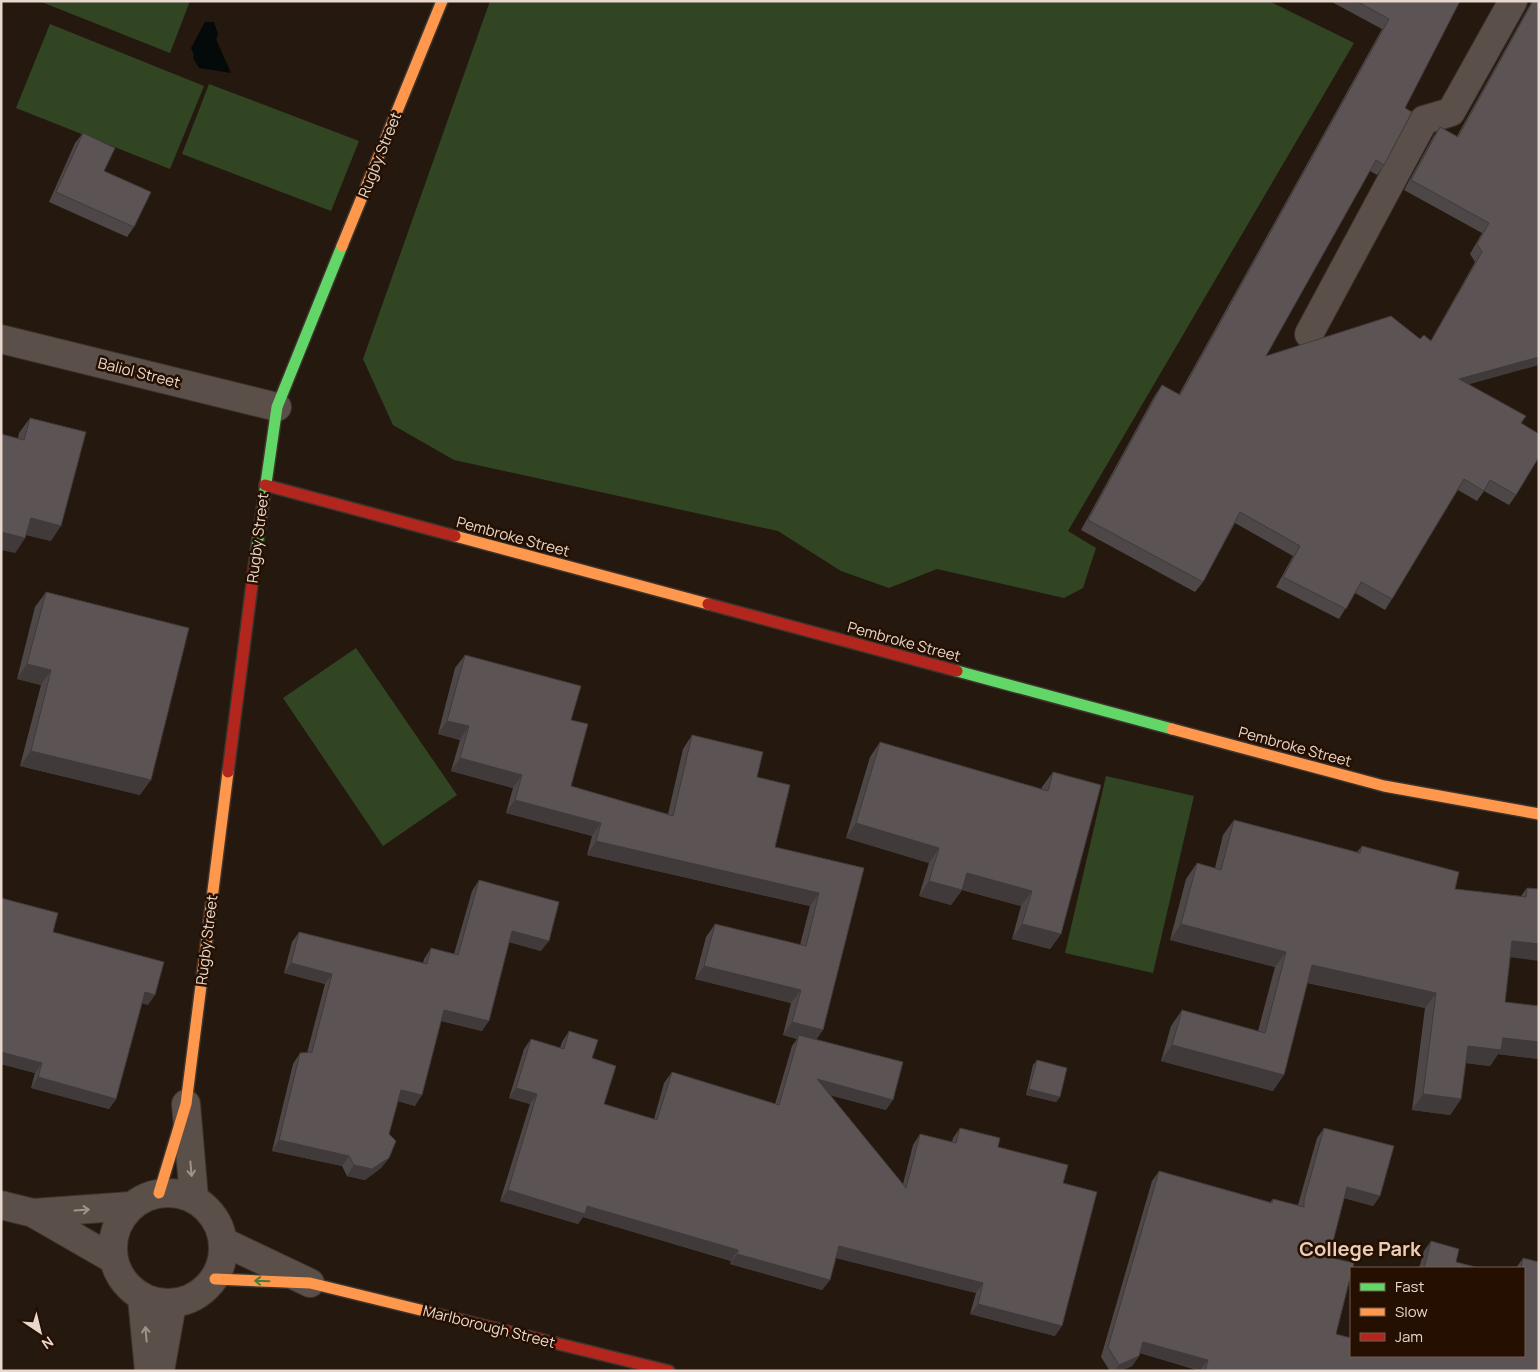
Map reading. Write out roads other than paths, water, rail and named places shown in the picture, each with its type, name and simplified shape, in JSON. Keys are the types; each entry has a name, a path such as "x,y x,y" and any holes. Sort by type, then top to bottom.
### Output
{"street":[{"name":"Rugby Street","path":"159,1193 186,1104 264,485 277,407 442,1"},
{"path":"1309,334 1424,120 1450,112 1514,1"},
{"name":"Baliol Street","path":"1,339 277,407"},
{"name":"Pembroke Street","path":"264,485 1384,786 1539,814"},
{"name":"Rugby Street","path":"186,1104 194,1198"},
{"path":"177,1192 194,1198 207,1208 219,1224 224,1242 222,1262 214,1279 204,1290 191,1299 172,1304 155,1302 142,1298 135,1293 121,1279 112,1251 118,1222 131,1206 150,1195 159,1193 177,1192"},
{"path":"1,1205 33,1213 113,1259"},
{"path":"33,1213 131,1206"},
{"name":"Marlborough Street","path":"224,1242 310,1283"},
{"name":"Marlborough Street","path":"214,1279 310,1283 669,1371"},
{"path":"142,1298 149,1371"},
{"path":"160,1371 172,1304"}],"district":[{"name":"College Park","path":"1360,1249"}]}
